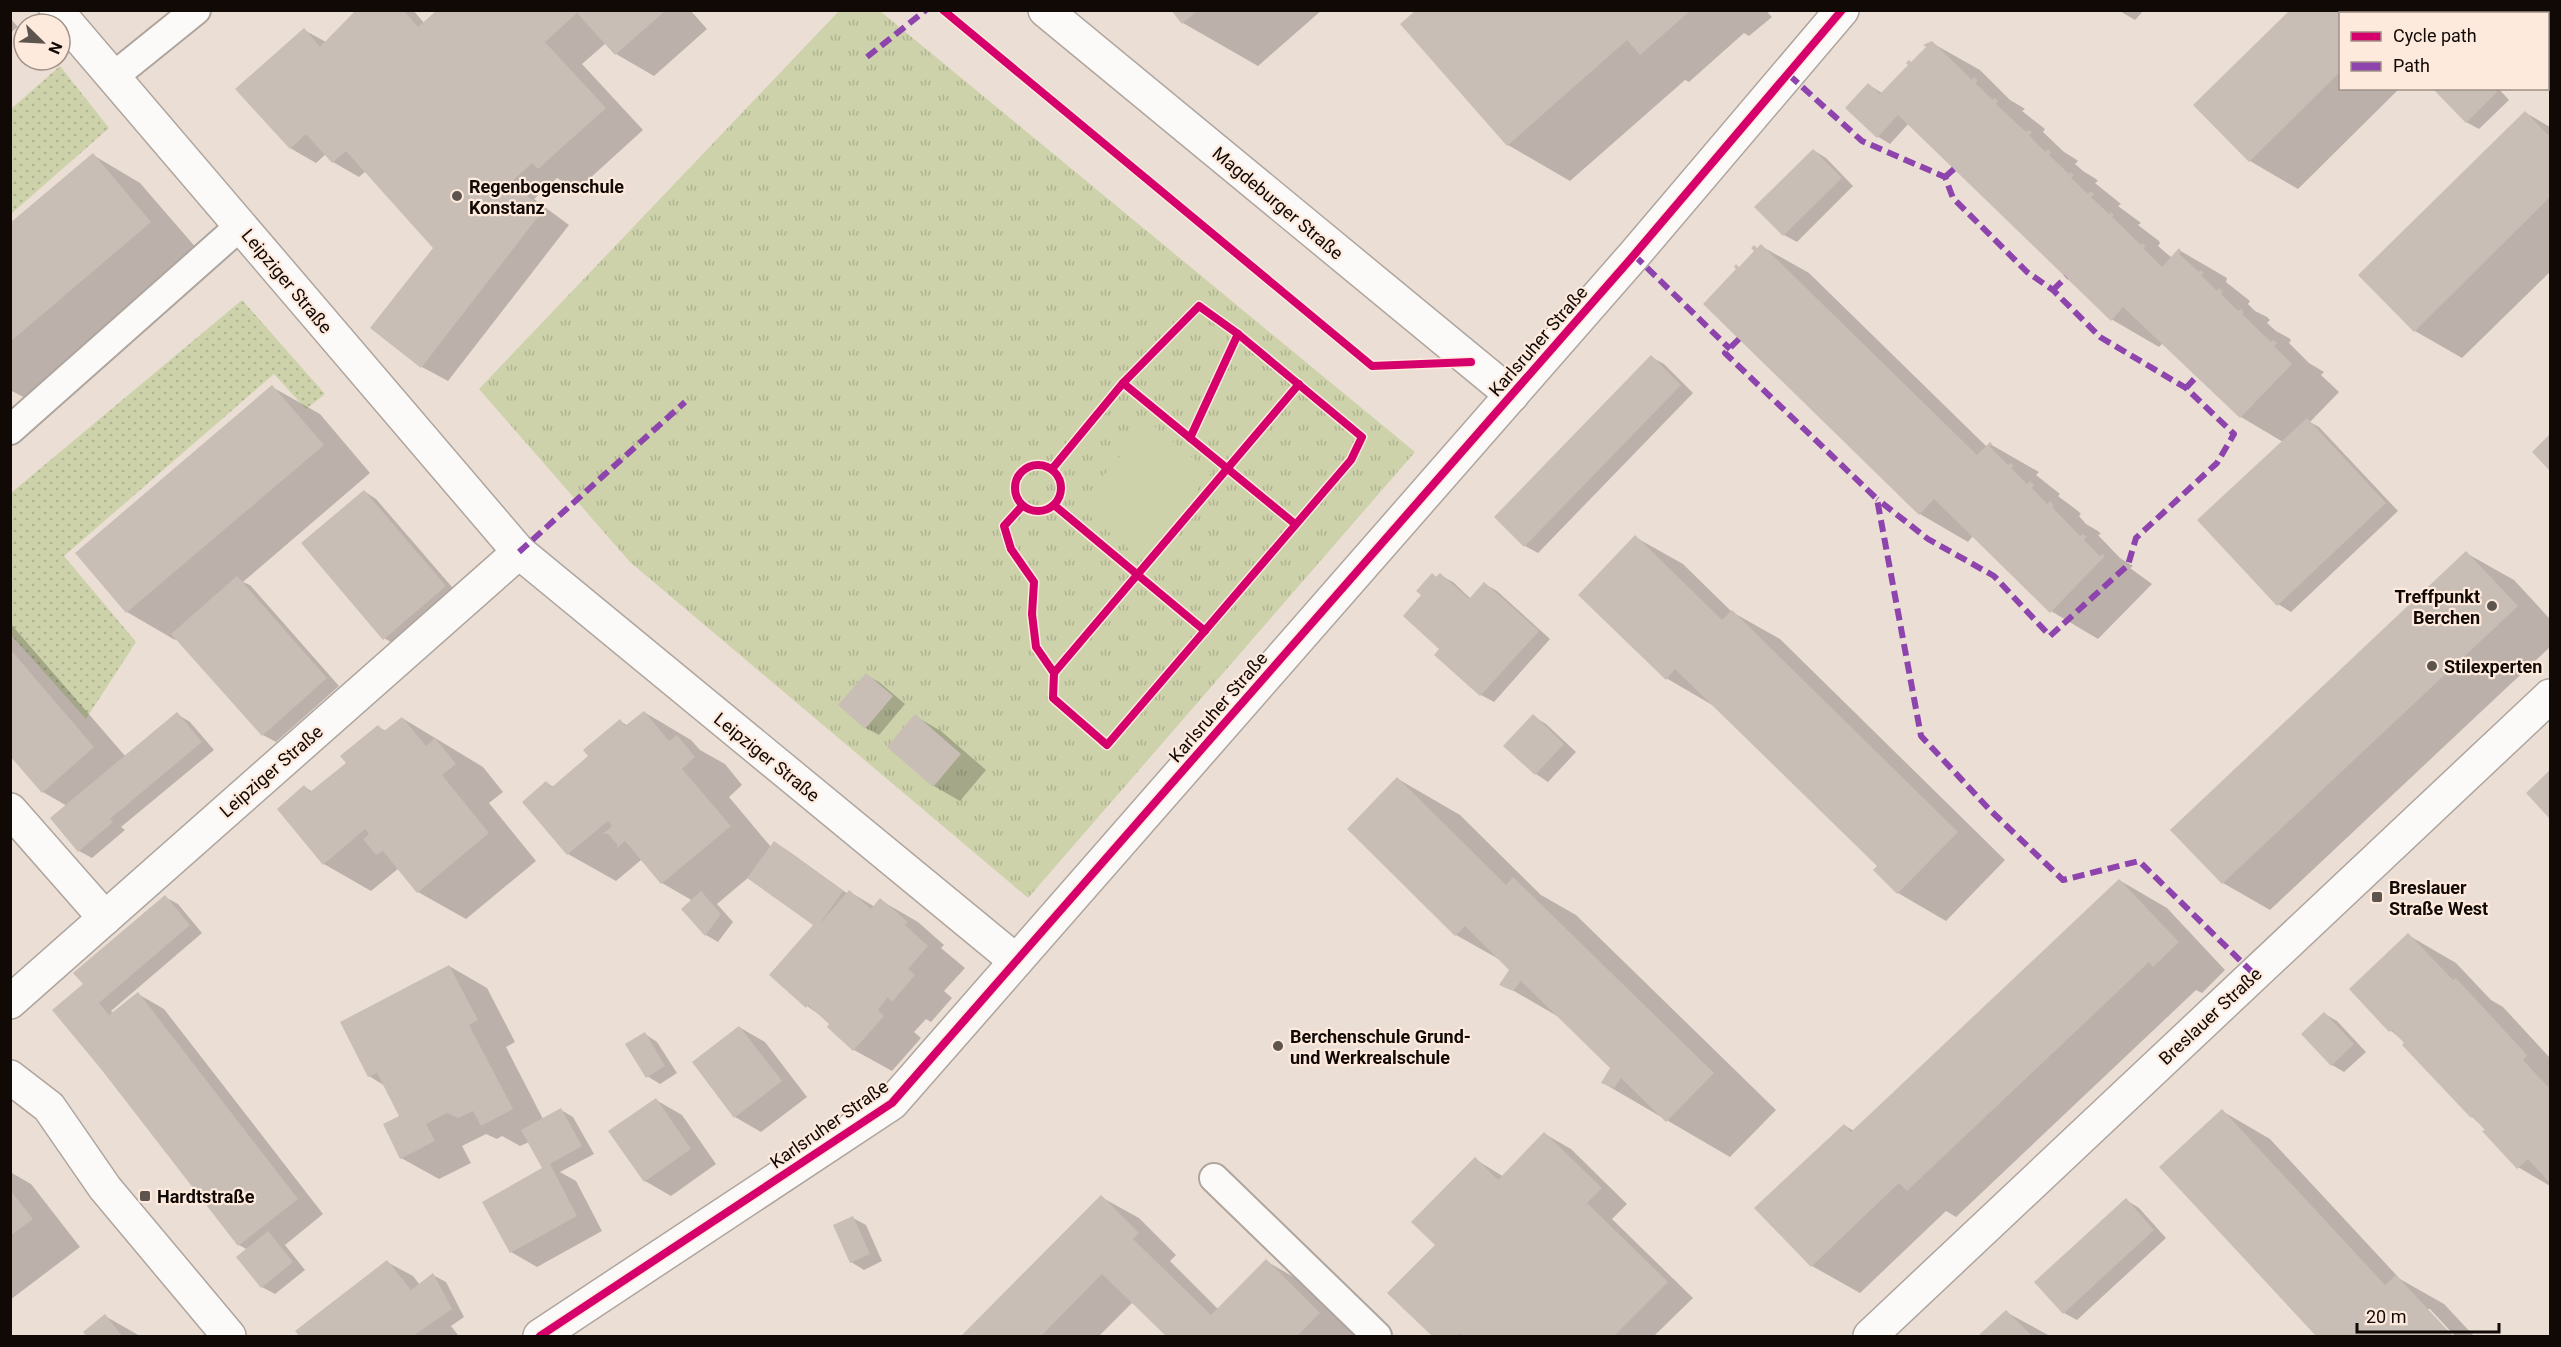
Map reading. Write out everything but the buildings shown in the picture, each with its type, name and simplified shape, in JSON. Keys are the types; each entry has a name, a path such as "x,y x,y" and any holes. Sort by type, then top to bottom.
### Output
{"street":[{"name":"Leipziger Straße","path":"56,10 519,552 1016,962"},
{"name":"Magdeburger Straße","path":"1045,10 1512,395"},
{"name":"Karlsruher Straße","path":"540,1336 892,1103 1512,395 1768,100 1842,10"},
{"name":"Leipziger Straße","path":"105,918 519,552"},
{"name":"Breslauer Straße","path":"1870,1336 2550,696"},
{"path":"10,810 105,918 10,1002"},
{"path":"10,1077 49,1107 105,1188 229,1336"}],"lane":[{"path":"113,77 196,10"},
{"path":"10,430 240,226"},
{"path":"1214,1178 1377,1336"}],"green space":[{"path":"839,11 880,11 1415,452 1028,898 630,562 479,389"},
{"path":"53,72 65,72 109,128 11,214 11,109"},
{"path":"242,300 325,394 306,409 274,374 64,556 136,642 86,719 11,635 11,493"},
{"path":"1149,422 1211,473 1140,558 1078,506"}],"marked path":[{"path":"867,57 926,10"},
{"path":"1789,75 1862,141 1945,177 1953,198 2027,272 2053,290 2100,337 2186,388 2234,434 2217,463 2136,538 2128,565 2050,636 1994,576 1928,539 1877,499"},
{"path":"1945,177 1954,169"},
{"path":"1634,255 1730,349"},
{"path":"2053,290 2066,277"},
{"path":"1739,339 1725,353 1877,499 1921,736 1990,810 2063,880 2139,861 2255,975"},
{"path":"2186,388 2196,377"},
{"path":"519,552 685,402"}],"cycle path":[{"path":"943,10 1372,366 1471,362"},
{"path":"540,1336 892,1103 1634,255 1842,10"},
{"path":"1052,469 1123,383 1199,306 1238,334 1362,437 1351,460 1107,745 1053,698 1054,673 1299,384"},
{"path":"1190,438 1238,334"},
{"path":"1123,383 1295,524"},
{"path":"1043,465 1055,471 1060,479 1061,488 1060,497 1055,505 1047,510 1033,511 1025,508 1018,501 1015,483 1018,475 1025,468 1043,465"},
{"path":"1054,505 1205,631"},
{"path":"1022,506 1004,526 1011,549 1034,582 1032,614 1036,647 1054,673"}],"place":[{"name":"Regenbogenschule Konstanz","path":"457,196"},
{"name":"Treffpunkt Berchen","path":"2492,606"},
{"name":"Stilexperten","path":"2432,666"},
{"name":"Breslauer Straße West","path":"2377,897"},
{"name":"Berchenschule Grund- und Werkrealschule","path":"1278,1046"},
{"name":"Hardtstraße","path":"145,1196"}]}
